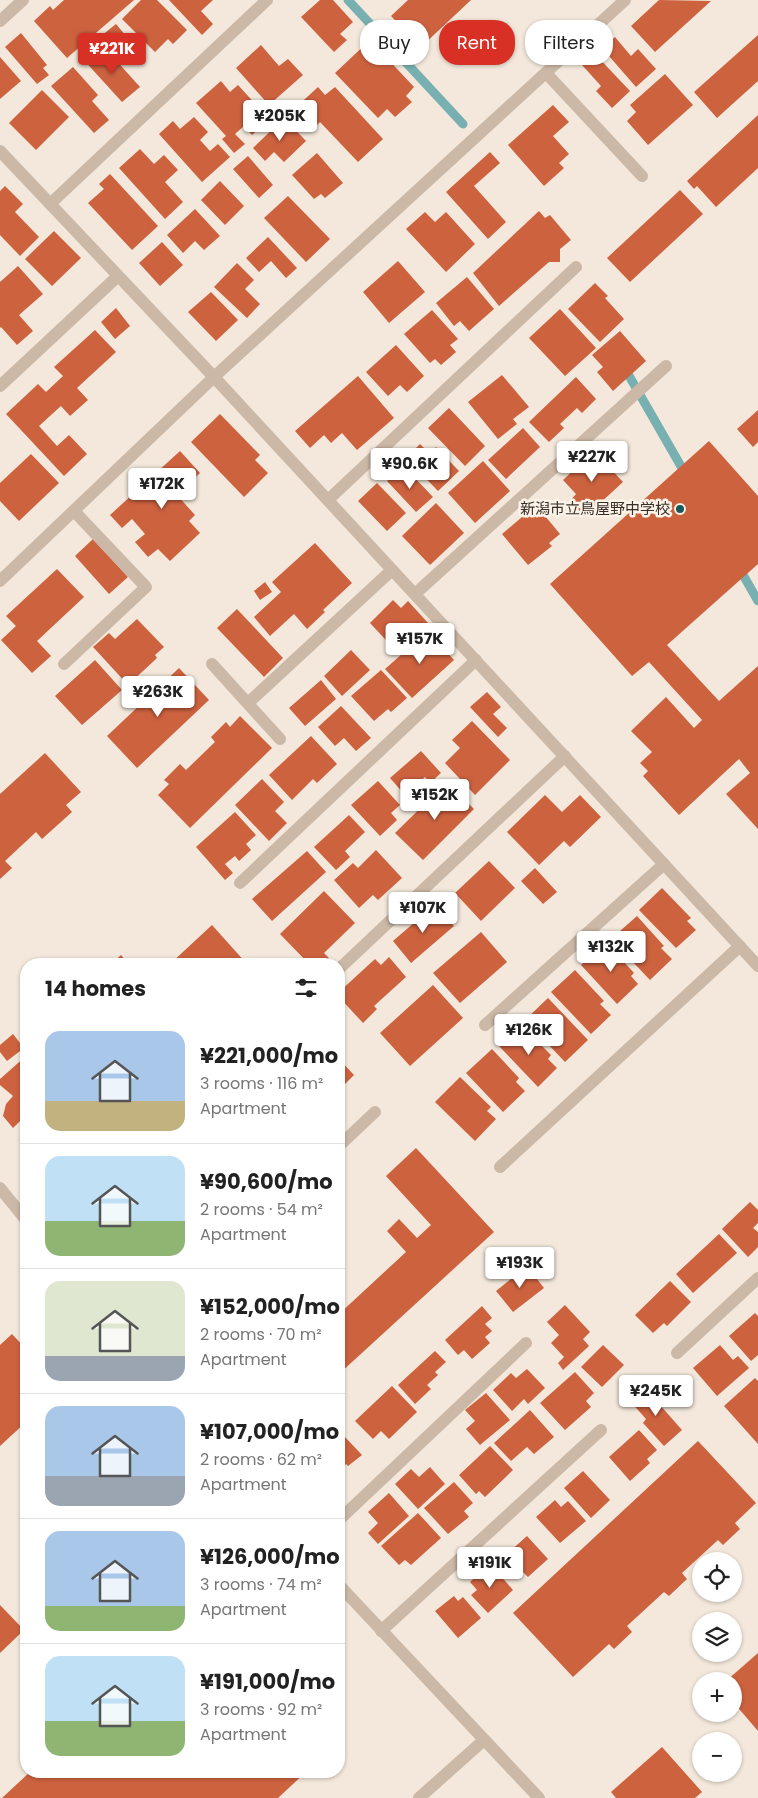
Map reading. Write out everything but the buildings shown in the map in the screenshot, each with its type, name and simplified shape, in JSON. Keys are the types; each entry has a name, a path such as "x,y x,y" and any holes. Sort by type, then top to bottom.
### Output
{"street":[{"path":"0,21 23,0"},
{"path":"50,204 267,0"},
{"path":"0,581 214,377 625,0"},
{"path":"546,73 642,176"},
{"path":"2,156 214,377 758,966"},
{"path":"328,500 576,267"},
{"path":"0,386 118,276"},
{"path":"415,594 666,366"},
{"path":"64,664 146,587 74,510"},
{"path":"248,703 392,570"},
{"path":"240,883 476,660"},
{"path":"212,664 280,739"},
{"path":"345,963 565,756"},
{"path":"485,1025 664,864"},
{"path":"500,1167 740,946"},
{"path":"345,1140 375,1112"},
{"path":"0,1188 20,1213"},
{"path":"677,1353 758,1278"},
{"path":"345,1514 526,1343"},
{"path":"381,1631 601,1430"},
{"path":"345,1592 539,1798"},
{"path":"419,1798 484,1740"}],"waterway":[{"path":"348,0 463,124"},
{"path":"624,367 686,475"},
{"path":"738,566 758,601"}],"place":[{"name":"新潟市立鳥屋野中学校","path":"680,509"}]}
